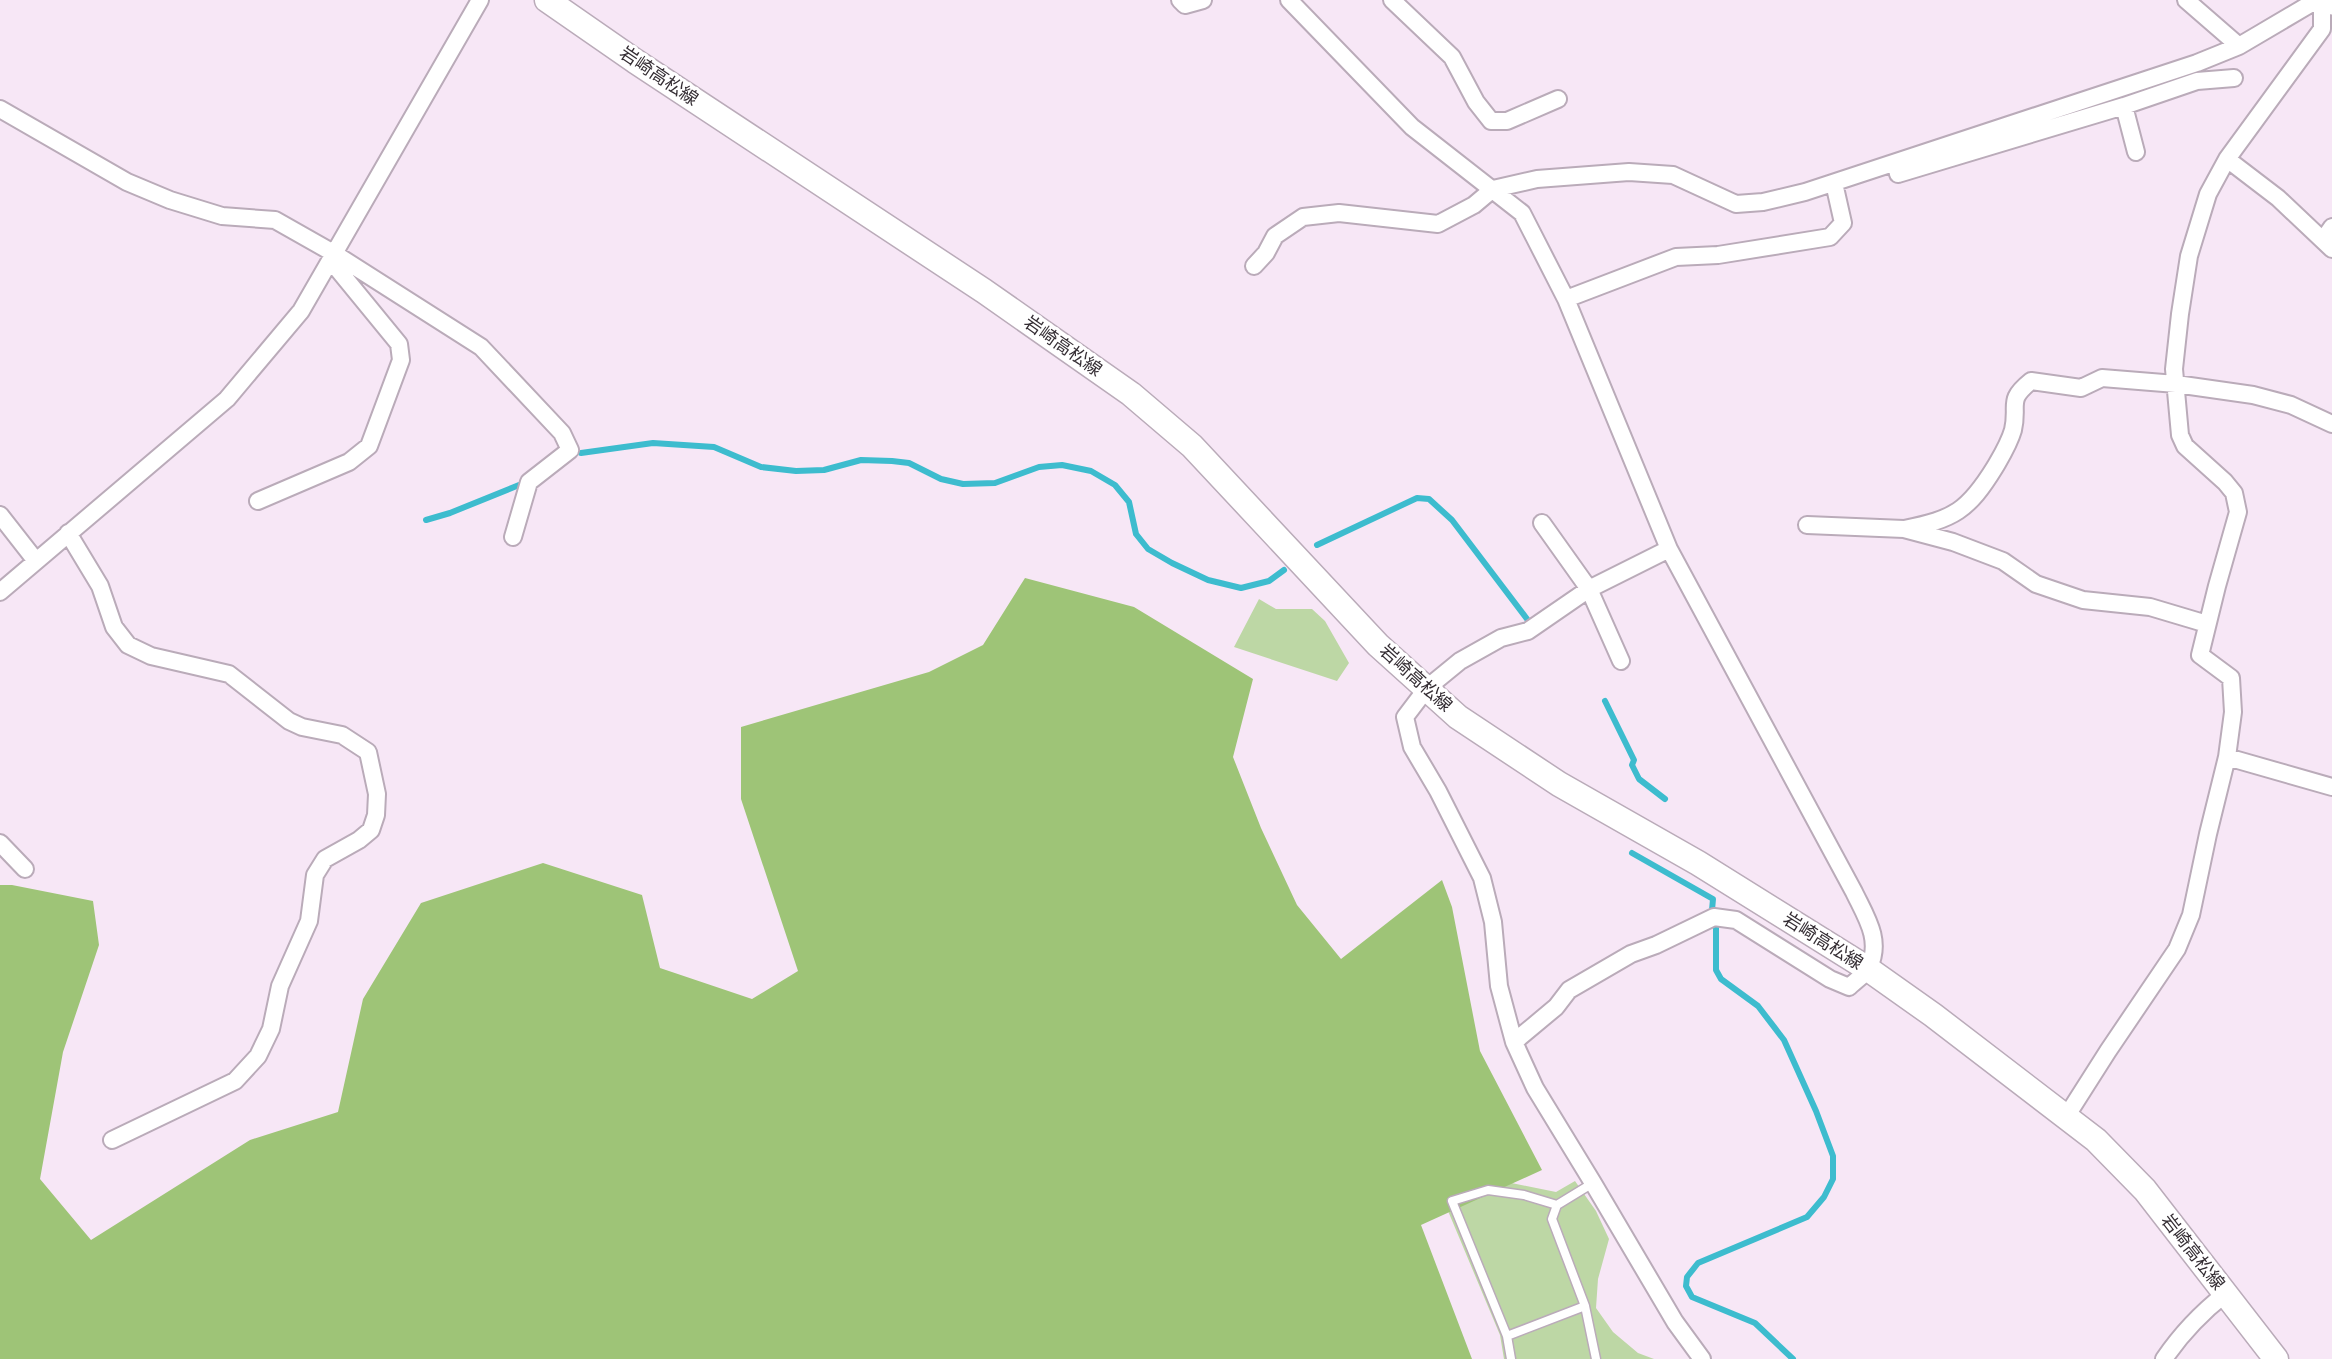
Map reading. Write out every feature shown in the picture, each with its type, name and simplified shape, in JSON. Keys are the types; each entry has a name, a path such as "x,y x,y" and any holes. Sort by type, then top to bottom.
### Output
{"main road":[{"name":"岩崎高松線","path":"547,0 635,61 984,291 1131,394 1192,446 1378,645 1458,717 1559,784 1698,863 1868,969 1933,1015 2096,1140 2145,1190 2276,1359"}],"street":[{"path":"0,592 227,399 301,311 480,0"},
{"path":"1180,0 1185,5 1203,0"},
{"path":"1289,0 1412,127 1522,213 1566,299 1669,549 1874,933 1874,950 1868,969 1849,987 1830,979 1736,920 1714,916 1656,945 1631,954 1569,990 1556,1007 1514,1042"},
{"path":"1392,0 1452,57 1476,102 1491,121 1507,121 1558,99"},
{"path":"2186,0 2239,46"},
{"path":"1254,266 1266,253 1275,236 1303,217 1338,213 1438,224 1474,205 1493,189 1537,179 1629,172 1673,175 1736,204 1763,202 1834,183 2197,63 2239,46 2317,0"},
{"path":"2066,1117 2177,949 2191,915 2227,757 2233,712 2231,678 2200,655 2238,512 2234,493 2185,446 2180,435 2174,369 2189,256 2208,194 2227,159 2322,29 2324,0 2332,4"},
{"path":"1895,163 1898,174 2124,106 2198,81 2234,78"},
{"path":"2124,106 2136,152"},
{"path":"0,109 127,182 170,200 222,216 275,220 480,347 562,433 570,450 529,482 513,537"},
{"path":"2227,159 2329,238"},
{"path":"1566,299 1676,257 1718,255 1830,237 1843,223 1834,183"},
{"path":"258,501 349,462 369,447 401,360 399,344 333,257"},
{"path":"1904,530 1934,523 1951,516 1980,492 2010,442 2015,421 2014,402 2018,391 2031,381 2081,388 2102,378 2176,384 2253,395 2291,405 2332,424"},
{"path":"0,515 36,561"},
{"path":"1542,523 1589,589 1621,661"},
{"path":"1807,525 1904,530 1953,542 2003,561 2037,584 2083,600 2150,607 2207,624"},
{"path":"68,533 100,586 114,627 128,645 151,656 229,674 289,721 302,727 342,735 368,752 377,794 376,815 371,830 326,860 315,875 309,921 280,986 271,1029 258,1056 235,1082 112,1140"},
{"path":"1669,549 1589,589 1528,631 1501,638 1460,661 1426,688 1406,717 1412,747 1438,791 1482,878 1493,922 1498,986 1514,1042 1535,1088 1675,1322 1702,1359"},
{"path":"2227,757 2332,787"},
{"path":"0,843 26,869"},
{"path":"2164,1359 2179,1337 2205,1310 2225,1294"}],"lane":[{"path":"1593,1182 1557,1205 1552,1219 1585,1306 1596,1359"},
{"path":"1511,1359 1507,1336 1452,1201 1488,1190 1524,1195 1557,1205"},
{"path":"1507,1336 1585,1306"}],"green space":[{"path":"1025,578 1134,607 1253,679 1233,757 1261,828 1297,905 1341,959 1442,880 1452,907 1480,1051 1542,1170 1421,1225 1472,1359 0,1359 0,885 12,885 93,901 99,945 63,1052 40,1179 91,1240 250,1140 338,1112 363,999 421,903 543,863 642,895 660,968 752,999 798,971 741,799 741,727 929,672 983,645"},
{"path":"1259,599 1276,609 1312,609 1325,621 1349,663 1337,681 1234,647"},
{"path":"1492,1179 1556,1192 1575,1181 1596,1211 1609,1239 1598,1279 1596,1308 1613,1332 1638,1353 1654,1359 1504,1359 1500,1335 1443,1199"}],"waterway":[{"path":"581,453 653,443 714,447 761,467 796,471 824,470 861,460 892,461 909,463 941,479 963,484 995,483 1039,467 1062,465 1091,471 1115,485 1129,502 1136,534 1148,549 1172,563 1208,580 1241,588 1269,581 1284,570"},
{"path":"426,520 450,513 519,485"},
{"path":"1317,545 1417,498 1429,499 1452,520 1527,619"},
{"path":"1605,701 1634,760 1632,765 1639,779 1665,799"},
{"path":"1632,853 1713,899 1712,910"},
{"path":"1716,924 1716,970 1721,979 1758,1006 1784,1040 1816,1111 1833,1156 1833,1179 1824,1197 1807,1217 1698,1263 1687,1277 1686,1286 1692,1297 1755,1323 1793,1359"}]}
